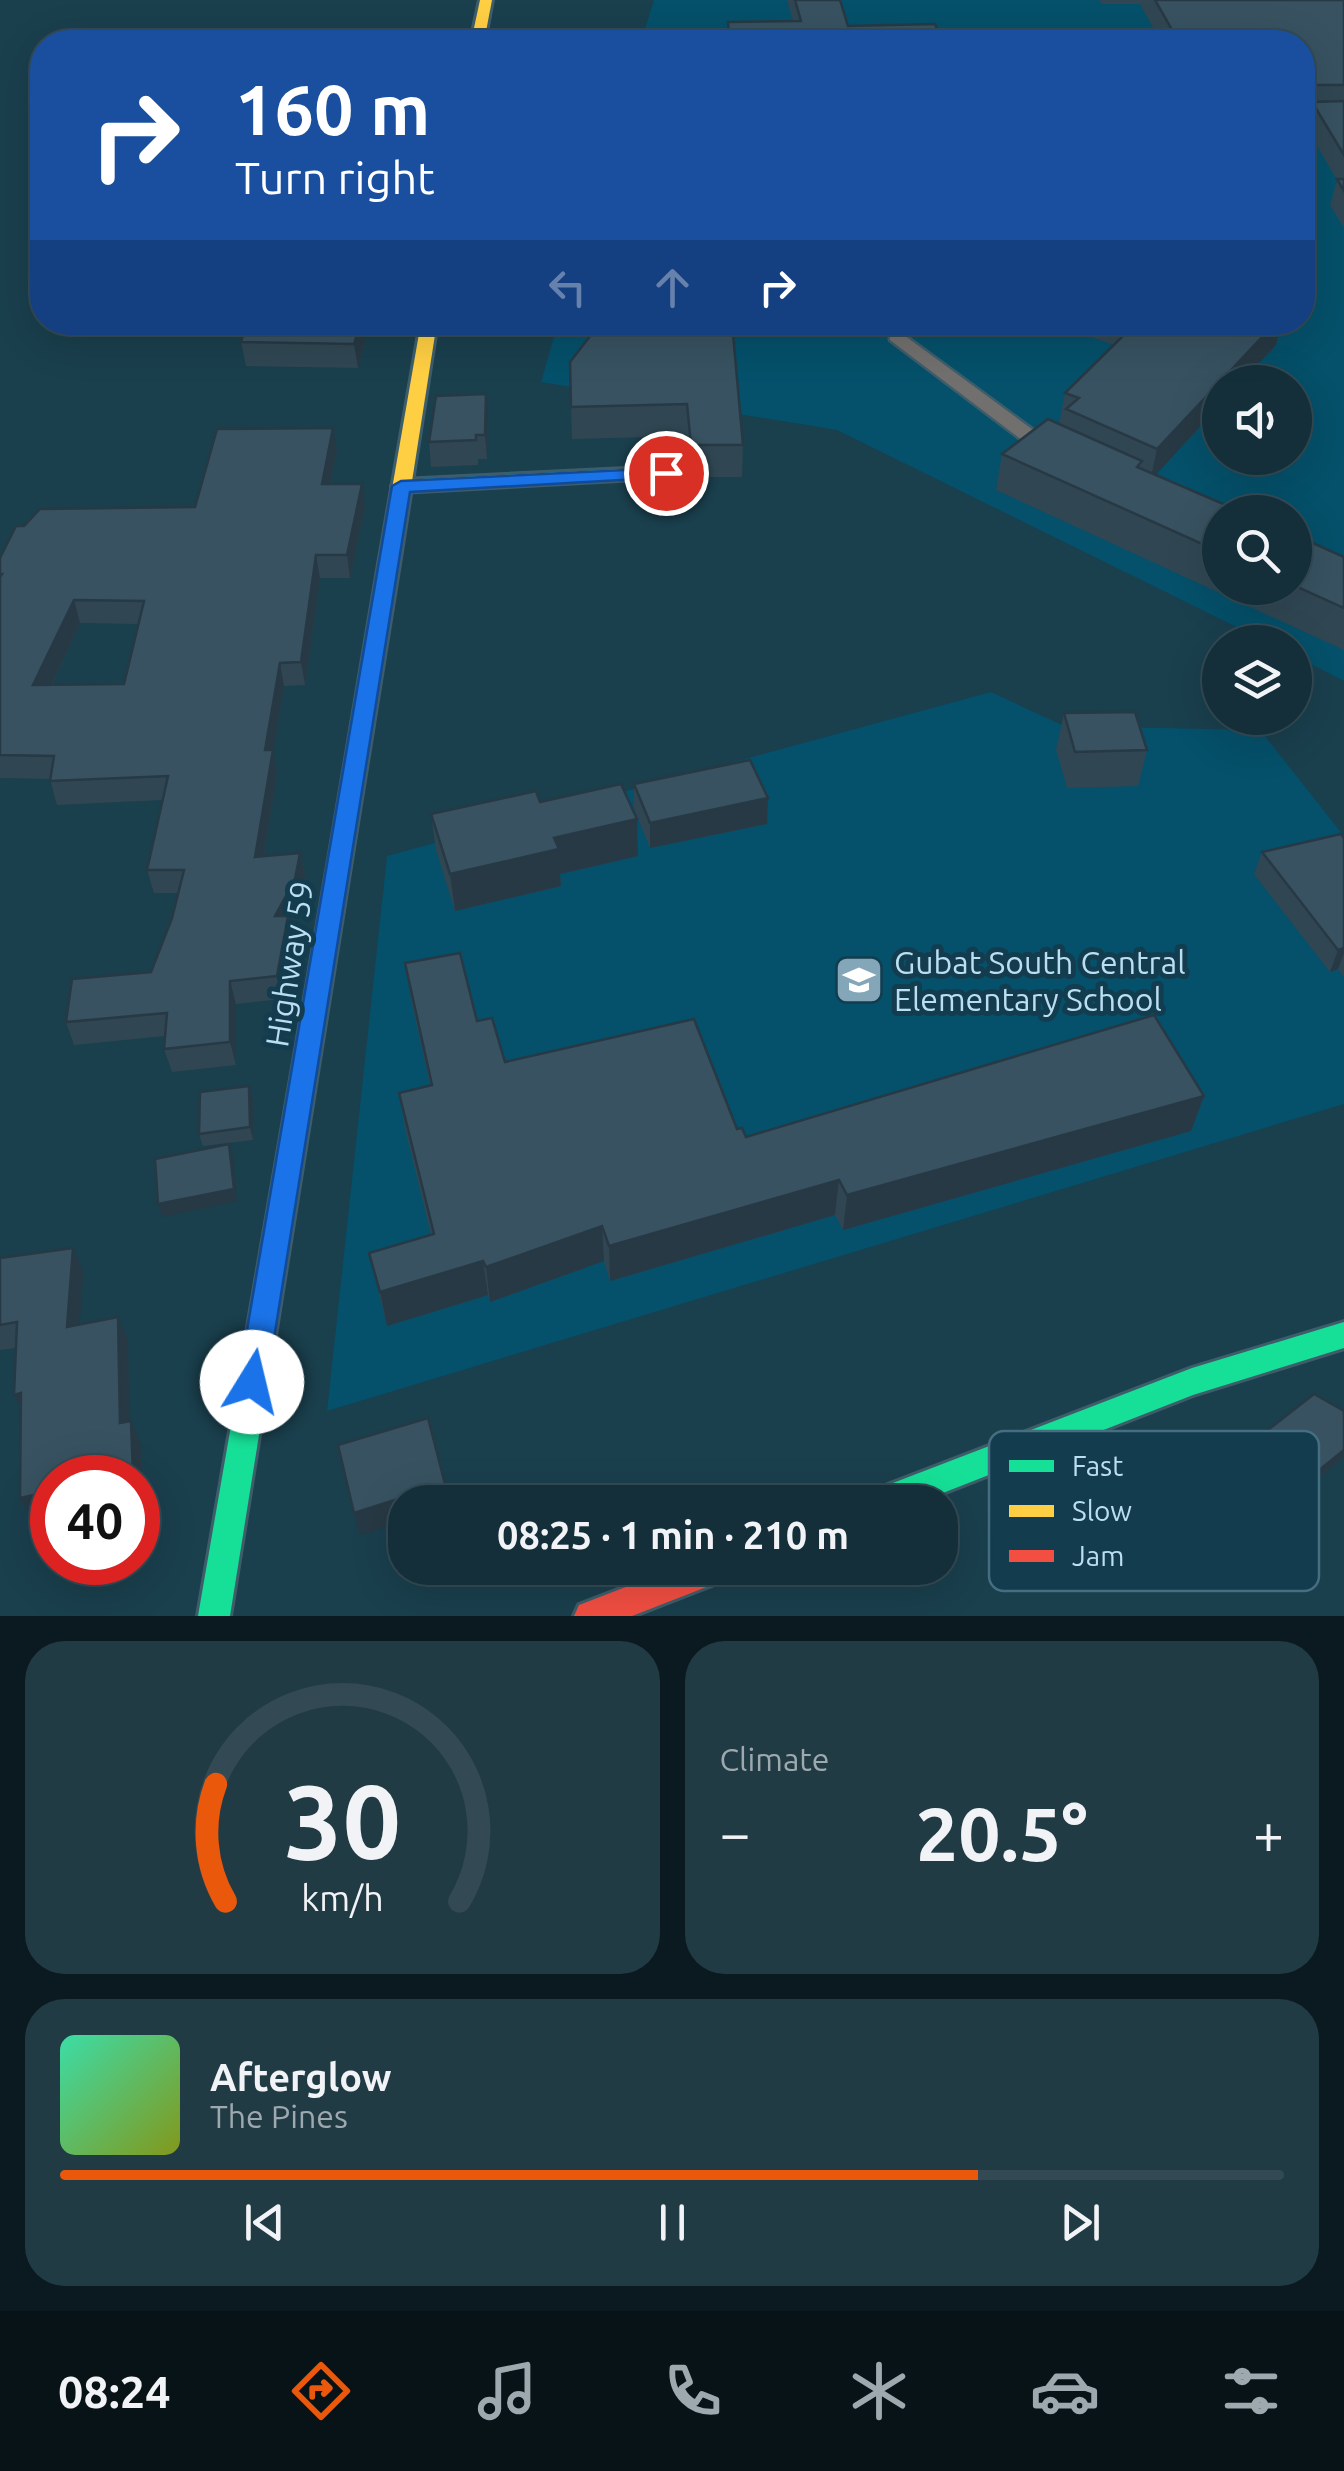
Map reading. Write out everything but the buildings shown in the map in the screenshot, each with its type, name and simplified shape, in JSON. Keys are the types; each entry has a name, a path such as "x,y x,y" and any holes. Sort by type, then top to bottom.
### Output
{"street":[{"path":"480,30 486,0"},
{"name":"Highway 59","path":"214,1616 427,335"},
{"path":"401,486 666,473"},
{"path":"1066,1431 1192,1382 1344,1335"},
{"path":"927,1485 989,1461"},
{"path":"590,1616 671,1585"}],"lane":[{"path":"1315,118 1344,117"},
{"path":"898,336 1032,438 1084,462"}],"shaded area":[{"path":"654,0 1344,0 1344,681 1312,665 1312,625 1233,625 837,430 541,382 555,335 1315,335 1315,30 645,30"},
{"name":"Gubat South Central Elementary School","path":"991,692 1064,726 1202,729 1202,735 1264,735 1344,836 1344,1104 327,1411 387,856"}],"traffic: fast":[{"path":"401,486 666,473"},
{"path":"214,1616 343,842"},
{"path":"1066,1431 1192,1382 1344,1335"},
{"path":"927,1485 989,1461"}],"traffic: slow":[{"path":"480,30 486,0"},
{"path":"389,564 427,335"}],"traffic: jam":[{"path":"343,842 389,564"},
{"path":"590,1616 671,1585"}],"place":[{"name":"Gubat South Central Elementary School","path":"859,980"}],"route":[{"path":"252,1382 401,486 666,473"}]}
